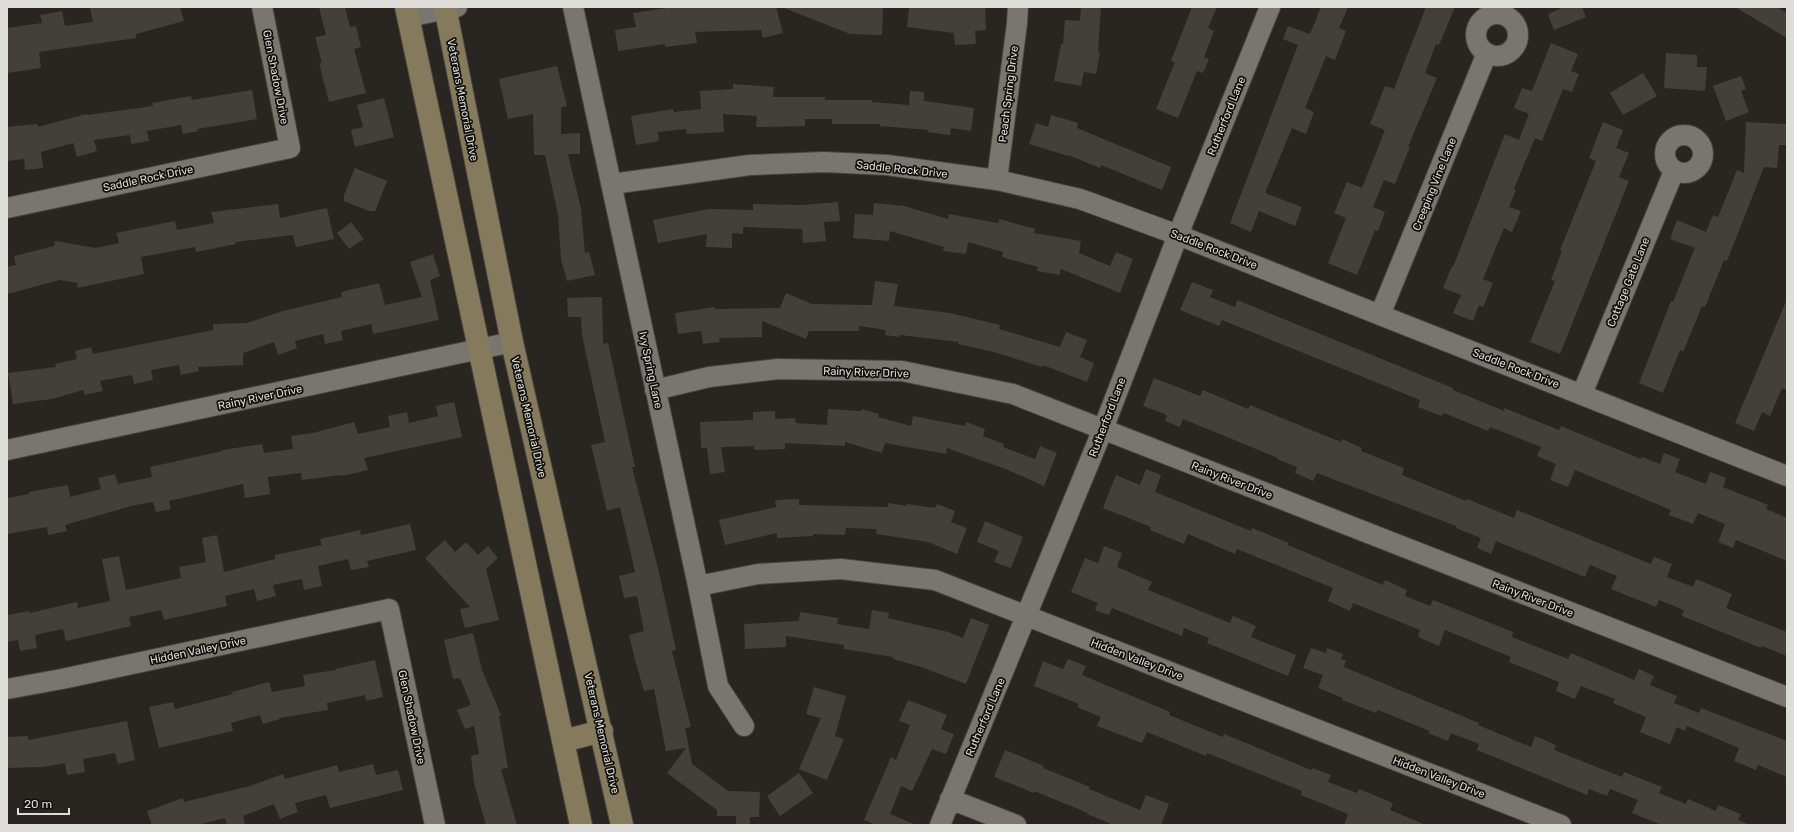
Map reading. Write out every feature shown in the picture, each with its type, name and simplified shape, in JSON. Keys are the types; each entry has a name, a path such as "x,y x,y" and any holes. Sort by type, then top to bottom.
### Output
{"main road":[{"name":"Veterans Memorial Drive","path":"449,8 512,342 602,731 622,825"},
{"path":"407,12 478,350 581,825"},
{"path":"563,741 602,731"}],"street":[{"name":"Glen Shadow Drive","path":"262,7 290,148"},
{"name":"Ivy Spring Lane","path":"573,7 698,586 718,686 744,726"},
{"name":"Peach Spring Drive","path":"997,180 1018,7"},
{"name":"Rutherford Lane","path":"940,825 1103,429 1178,234 1270,7"},
{"path":"407,12 449,8"},
{"name":"Creeping Vine Lane","path":"1380,315 1487,53"},
{"name":"Saddle Rock Drive","path":"7,208 290,148"},
{"name":"Saddle Rock Drive","path":"612,184 750,165 824,162 887,165 997,180 1080,199 1178,234 1380,315 1786,473"},
{"name":"Cottage Gate Lane","path":"1582,394 1674,171"},
{"name":"Rainy River Drive","path":"7,450 512,342"},
{"name":"Rainy River Drive","path":"655,390 709,377 778,369 902,371 1013,394 1787,697"},
{"name":"Hidden Valley Drive","path":"698,586 758,574 841,569 935,580 1561,825"},
{"name":"Glen Shadow Drive","path":"389,608 430,824"},
{"name":"Hidden Valley Drive","path":"7,689 62,679 389,608"},
{"path":"950,799 1016,825"}],"building":[{"path":"90,7 180,7 184,21 136,34 136,38 39,52 41,68 7,73 7,28 42,23 40,15 62,11 65,26 93,22"},
{"path":"319,7 345,7 350,27 356,26 361,47 354,49 366,93 329,102 319,63 322,63 315,37 326,35"},
{"path":"673,7 776,7 783,33 763,38 761,30 695,32 697,43 665,47 665,44 618,51 615,30 636,27 633,13"},
{"path":"883,7 882,35 850,34 784,8"},
{"path":"909,7 985,7 986,30 975,31 976,44 955,45 954,33 907,27"},
{"path":"1081,7 1101,7 1098,51 1100,52 1096,74 1084,72 1081,86 1054,81 1061,44 1063,44 1065,20 1080,21"},
{"path":"1192,7 1217,7 1208,28 1214,31 1204,57 1209,59 1203,73 1197,71 1178,118 1156,109 1175,62 1171,61"},
{"path":"1321,7 1348,7 1339,28 1346,31 1335,60 1326,56 1305,108 1314,112 1306,134 1292,128 1265,193 1302,207 1295,226 1259,211 1251,232 1230,223 1298,45 1283,39 1288,26 1310,34"},
{"path":"1426,7 1455,7 1439,45 1436,44 1425,73 1437,78 1408,147 1410,147 1395,184 1384,180 1373,207 1385,212 1378,231 1375,230 1357,275 1328,263 1346,218 1334,213 1347,182 1362,188 1385,130 1370,124 1385,86 1394,89"},
{"path":"1564,7 1582,7 1586,17 1554,30 1548,14"},
{"path":"1735,7 1777,7 1787,13 1787,38"},
{"path":"1551,43 1578,54 1571,71 1579,74 1572,92 1563,89 1542,141 1535,138 1514,189 1516,190 1509,207 1521,211 1512,232 1504,228 1483,279 1493,283 1483,307 1479,305 1473,321 1453,313 1461,295 1443,288 1452,266 1453,267 1505,134 1519,140 1529,114 1514,108 1522,88 1532,91"},
{"path":"1666,53 1697,55 1697,67 1707,67 1705,91 1664,88"},
{"path":"557,66 567,106 561,107 561,134 580,133 580,154 568,154 581,209 585,253 589,252 595,275 567,281 561,259 558,214 545,155 534,155 533,114 508,119 499,79"},
{"path":"1643,73 1657,96 1623,115 1610,93"},
{"path":"1741,76 1746,89 1741,91 1749,112 1726,121 1713,86"},
{"path":"733,84 774,87 773,97 825,97 825,100 872,100 872,102 909,105 910,91 924,92 924,101 974,108 971,131 951,128 950,135 927,132 928,130 880,126 880,124 832,124 832,119 805,119 805,126 756,127 757,116 723,114 724,132 687,134 686,129 658,132 659,141 636,145 631,116 673,109 674,112 701,109 700,91 733,89"},
{"path":"252,90 257,119 197,129 198,131 183,134 181,125 147,131 149,141 131,144 130,135 94,140 97,151 77,157 73,143 41,152 43,168 25,170 24,159 7,161 7,127 37,124 38,127 86,114 153,106 152,103 191,96 192,100"},
{"path":"384,98 394,137 355,147 351,130 363,127 357,105"},
{"path":"1051,115 1078,123 1077,128 1171,167 1162,190 1101,165 1100,168 1068,155 1029,144 1036,123 1048,127"},
{"path":"1603,122 1623,130 1616,148 1629,153 1619,177 1629,181 1560,354 1530,342 1555,281 1551,280 1562,251 1560,250 1596,161 1589,158"},
{"path":"1746,122 1787,124 1787,145 1779,145 1777,168 1764,167 1727,261 1724,260 1705,307 1702,306 1683,352 1680,350 1663,393 1639,383 1671,301 1673,302 1695,248 1670,239 1677,220 1706,232 1713,215 1718,217 1737,170 1744,173"},
{"path":"355,168 387,181 375,211 369,211 344,201 344,195"},
{"path":"838,202 840,221 824,222 826,241 803,243 802,229 743,227 743,234 732,233 732,248 706,247 707,234 658,243 653,220 709,209 753,210 753,204 803,205"},
{"path":"874,203 904,206 948,219 949,214 998,223 999,219 1035,229 1034,233 1081,241 1079,253 1110,266 1116,252 1133,259 1120,293 1061,269 1060,275 1037,271 1038,267 1002,257 1003,252 968,242 966,254 943,251 944,247 890,231 889,241 853,238 855,214 873,215"},
{"path":"278,204 280,218 327,208 334,239 296,247 293,235 235,242 236,244 196,252 195,247 141,257 144,274 77,288 78,283 60,280 7,294 7,267 16,265 14,256 54,246 55,241 96,248 119,243 116,233 175,221 177,230 214,223 211,212"},
{"path":"351,222 364,239 349,249 337,233"},
{"path":"433,254 440,276 430,280 439,320 373,334 371,324 341,331 343,340 325,344 323,334 295,341 297,348 278,355 274,342 243,353 243,365 198,367 199,371 181,375 179,365 151,370 153,380 134,384 132,375 100,381 103,391 85,395 83,390 52,399 13,404 8,373 56,367 55,364 77,359 75,351 91,347 93,354 213,330 213,324 247,323 283,311 342,297 341,292 379,283 385,305 422,297 410,262"},
{"path":"875,281 898,284 894,306 950,313 1000,325 999,329 1060,347 1066,332 1087,340 1080,357 1094,363 1087,382 1043,365 1042,367 994,352 958,344 959,342 900,335 899,337 885,335 886,330 859,326 859,331 809,331 806,339 762,321 762,337 719,338 720,342 703,344 701,331 678,334 675,313 715,307 715,309 780,308 786,293 812,304 872,305"},
{"path":"1192,282 1213,290 1210,297 1235,307 1237,300 1453,388 1453,390 1504,411 1504,408 1559,430 1561,426 1641,459 1642,457 1660,464 1664,453 1680,459 1675,472 1706,484 1710,472 1726,478 1723,487 1768,505 1766,509 1787,518 1787,561 1736,540 1733,548 1718,542 1725,524 1698,513 1693,524 1669,515 1671,510 1575,470 1568,487 1550,480 1556,464 1537,456 1541,447 1490,427 1488,431 1444,413 1442,416 1418,407 1420,400 1222,320 1219,326 1180,310"},
{"path":"602,297 603,344 608,343 635,467 632,467 658,568 676,650 672,651 691,727 685,728 692,764 728,791 760,792 759,817 750,817 750,825 736,825 736,816 717,816 717,810 667,773 686,748 666,751 654,689 644,691 635,660 629,635 644,631 637,596 624,598 619,576 635,572 620,507 607,511 591,445 605,442 582,335 581,317 568,317 567,298"},
{"path":"1787,299 1787,390 1782,388 1770,416 1762,412 1754,431 1735,423"},
{"path":"1154,378 1200,396 1203,390 1248,409 1250,405 1341,442 1342,439 1362,448 1361,451 1404,468 1402,475 1466,501 1467,499 1514,518 1517,510 1651,564 1654,557 1672,564 1667,577 1693,587 1696,579 1732,594 1726,608 1787,632 1787,656 1762,646 1761,648 1682,616 1684,610 1659,600 1656,607 1611,589 1617,576 1590,565 1585,577 1496,541 1491,554 1477,548 1481,538 1456,528 1456,526 1317,473 1313,481 1295,473 1297,467 1183,419 1180,427 1165,421 1167,415 1143,406"},
{"path":"454,402 462,437 364,458 368,470 342,476 302,480 301,473 268,477 270,494 245,498 243,484 169,501 171,509 156,512 153,502 135,505 65,525 67,531 48,535 47,527 7,534 7,498 29,494 29,492 68,485 70,497 101,489 98,478 115,474 118,484 152,477 150,467 223,451 222,450 262,444 264,453 293,449 291,436 313,433 354,422 358,434 390,427 388,416 407,412 409,423 438,416 436,406"},
{"path":"828,409 861,411 862,409 879,414 878,417 911,426 913,416 965,426 966,422 985,429 983,436 1004,444 1003,447 1035,459 1040,446 1057,453 1044,486 1008,470 947,448 946,454 885,443 882,453 845,442 845,446 785,443 785,449 754,450 754,446 721,447 725,472 710,474 707,448 701,448 700,422 753,420 753,412 775,411 775,419 795,418 796,423 827,425"},
{"path":"1146,469 1161,475 1155,492 1251,531 1252,528 1289,543 1288,545 1383,585 1385,580 1407,590 1405,596 1430,606 1433,600 1513,632 1512,637 1568,659 1571,653 1634,680 1639,669 1654,676 1650,685 1677,696 1674,703 1699,713 1701,708 1787,741 1787,777 1758,765 1756,770 1734,761 1739,748 1687,726 1685,731 1677,727 1670,744 1640,732 1646,717 1613,703 1615,699 1581,686 1575,699 1556,691 1559,682 1509,662 1511,657 1445,630 1439,646 1418,637 1420,630 1353,603 1350,611 1328,601 1333,588 1237,549 1235,554 1188,534 1184,544 1150,530 1151,527 1103,508 1116,475 1140,485"},
{"path":"799,499 799,505 888,507 888,503 935,508 937,504 955,511 951,522 967,528 957,554 928,542 876,534 877,529 846,528 845,535 813,534 813,536 777,538 777,533 725,545 719,520 776,507 775,500"},
{"path":"985,521 1023,537 1011,568 994,562 999,551 977,542"},
{"path":"410,524 416,550 367,561 369,567 351,570 348,559 318,566 322,586 304,590 302,579 273,585 276,596 257,601 254,589 225,596 227,606 164,620 161,610 129,617 131,626 66,641 63,629 35,635 37,648 20,651 18,640 7,642 7,615 29,611 30,613 77,602 78,608 110,601 102,559 119,556 126,590 181,578 179,567 206,562 202,538 217,535 224,572 275,559 275,555 322,545 320,539 360,530 361,535"},
{"path":"445,540 455,552 466,542 478,555 488,546 498,558 486,569 499,620 465,628 460,609 470,607 425,558"},
{"path":"1104,546 1122,553 1117,567 1152,582 1148,590 1230,623 1233,616 1256,626 1251,637 1296,655 1288,676 1207,643 1209,638 1184,628 1182,636 1112,608 1109,615 1095,610 1098,603 1071,592 1085,558 1098,563"},
{"path":"872,610 889,613 888,618 948,632 963,638 971,618 989,625 966,684 921,667 893,659 893,657 844,649 844,645 786,636 786,647 745,649 744,624 799,621 800,612 838,618 837,624 869,629"},
{"path":"473,633 482,670 501,715 499,716 508,768 501,769 517,825 486,825 474,783 471,756 479,754 474,726 465,729 457,710 471,705 460,678 453,679 444,640"},
{"path":"1311,648 1326,653 1327,648 1343,654 1341,659 1346,660 1344,667 1479,723 1478,725 1531,747 1535,736 1556,745 1554,750 1622,777 1624,772 1662,787 1659,793 1686,804 1688,799 1716,811 1718,805 1741,814 1738,820 1750,825 1662,825 1632,813 1638,800 1610,789 1607,796 1589,789 1587,795 1477,750 1479,744 1451,733 1448,741 1428,733 1430,731 1378,710 1376,713 1342,700 1343,698 1318,688 1323,675 1303,668"},
{"path":"1068,659 1086,666 1082,675 1170,712 1169,715 1223,737 1224,734 1311,770 1312,768 1331,775 1328,782 1357,793 1359,789 1393,803 1390,810 1426,825 1344,825 1348,814 1301,795 1302,791 1207,753 1206,756 1147,732 1142,743 1097,726 1101,717 1077,707 1079,704 1034,686 1043,661 1063,669"},
{"path":"375,660 383,697 366,701 365,695 327,703 328,710 279,718 280,719 263,724 260,715 231,723 233,731 159,748 149,707 173,702 175,709 233,694 232,692 269,682 272,692 305,686 303,675 336,670 335,669"},
{"path":"814,687 846,696 835,736 844,739 827,780 799,769 821,718 806,714"},
{"path":"908,700 947,715 941,729 954,734 946,754 932,749 912,791 901,786 890,814 916,825 876,825 864,820 891,757 896,760 910,725 899,721"},
{"path":"127,721 135,760 118,764 115,753 83,759 85,772 67,775 65,763 43,767 7,768 7,737 28,736 28,740"},
{"path":"1005,750 1044,766 1043,768 1090,787 1089,789 1140,810 1146,795 1169,804 1161,825 1114,825 1034,791 1034,793 994,777"},
{"path":"373,764 376,775 398,770 403,790 330,808 326,795 295,803 298,812 280,819 274,804 243,816 245,825 227,825 225,818 198,825 152,825 147,811 183,798 184,802 250,786 283,774 285,779 337,765 339,772"},
{"path":"799,773 813,793 780,816 767,796"}]}
